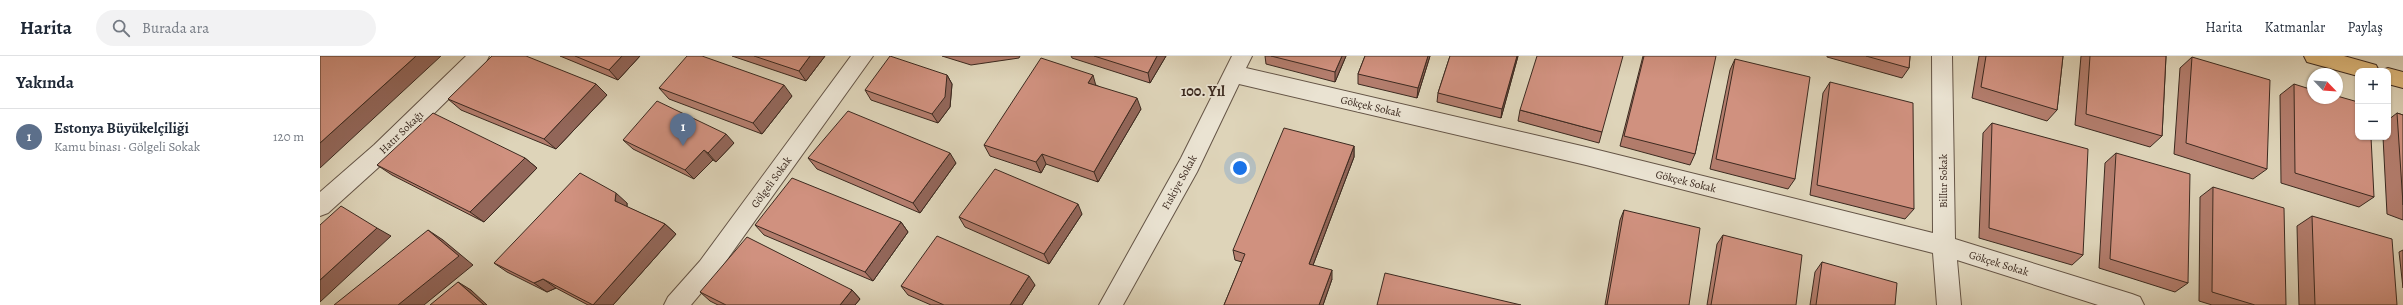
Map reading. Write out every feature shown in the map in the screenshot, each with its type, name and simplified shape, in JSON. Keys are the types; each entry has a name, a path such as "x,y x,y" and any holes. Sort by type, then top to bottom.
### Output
{"main road":[{"path":"2314,56 2358,68"},
{"path":"2391,77 2403,80"}],"street":[{"name":"Hatır Sokağı","path":"320,206 382,152 479,56"},
{"name":"Gölgeli Sokak","path":"676,305 708,268 863,56"},
{"name":"Billur Sokak","path":"1942,56 1944,246 1949,305"},
{"name":"Gökçek Sokak","path":"1238,65 1586,156 1944,246 2132,305"},
{"name":"Fıskiye Sokak","path":"1111,305 1189,165 1238,65"}],"building":[{"path":"320,56 416,56 320,143"},
{"path":"492,56 526,56 596,84 544,139 448,99"},
{"path":"575,56 622,56 609,70"},
{"path":"687,56 702,56 784,85 753,123 659,88"},
{"path":"754,56 810,56 799,71"},
{"path":"890,56 947,75 945,97 932,114 865,90"},
{"path":"1094,56 1157,56 1148,73"},
{"path":"1271,56 1342,56 1335,72"},
{"path":"1365,56 1428,56 1418,88 1358,74"},
{"path":"1450,56 1517,56 1502,109 1438,93"},
{"path":"1537,56 1623,56 1602,132 1520,110"},
{"path":"1644,56 1716,56 1695,154 1624,136"},
{"path":"1866,56 1910,56 1909,68"},
{"path":"1986,56 2063,56 2057,110 1981,87"},
{"path":"2090,56 2166,56 2162,136 2086,114"},
{"path":"2192,57 2270,80 2267,169 2186,143"},
{"path":"1041,58 1093,75 1088,83 1137,98 1094,172 1042,154 1036,162 984,145"},
{"path":"1735,59 1810,77 1795,179 1716,159"},
{"path":"1830,82 1913,103 1914,209 1817,185"},
{"path":"2294,84 2307,88 2307,104 2343,104 2343,98 2355,101 2355,140 2371,140 2374,197 2295,173"},
{"path":"657,101 726,134 708,153 704,150 685,170 623,140"},
{"path":"848,111 950,153 913,203 808,158"},
{"path":"433,113 525,158 470,212 377,165"},
{"path":"2397,113 2403,115 2403,204"},
{"path":"1992,123 2088,149 2083,255 1989,228"},
{"path":"1284,128 1354,146 1309,264 1332,270 1319,305 1224,305 1245,254 1233,250"},
{"path":"2116,153 2190,174 2188,283 2110,259"},
{"path":"995,169 1078,204 1044,254 959,217"},
{"path":"580,173 616,193 615,201 665,224 593,305 543,279 534,283 494,263"},
{"path":"792,178 901,222 865,272 755,225"},
{"path":"2213,187 2284,208 2286,305 2255,305 2212,292"},
{"path":"341,206 377,228 320,280 320,225"},
{"path":"1624,210 1700,228 1689,305 1607,305"},
{"path":"2312,216 2392,239 2397,305 2315,305"},
{"path":"428,230 459,256 398,305 334,305"},
{"path":"1723,235 1802,255 1796,305 1711,305"},
{"path":"937,236 1029,276 1010,305 944,305 901,286"},
{"path":"747,237 852,290 840,305 726,305 700,292"},
{"path":"1822,262 1897,283 1895,305 1816,305"},
{"path":"1385,273 1521,305 1377,305"},
{"path":"458,282 484,305 430,305"}],"place":[{"name":"Estonya Büyükelçiliği","path":"683,146"}],"district":[{"name":"100. Yıl","path":"1203,91"}]}
